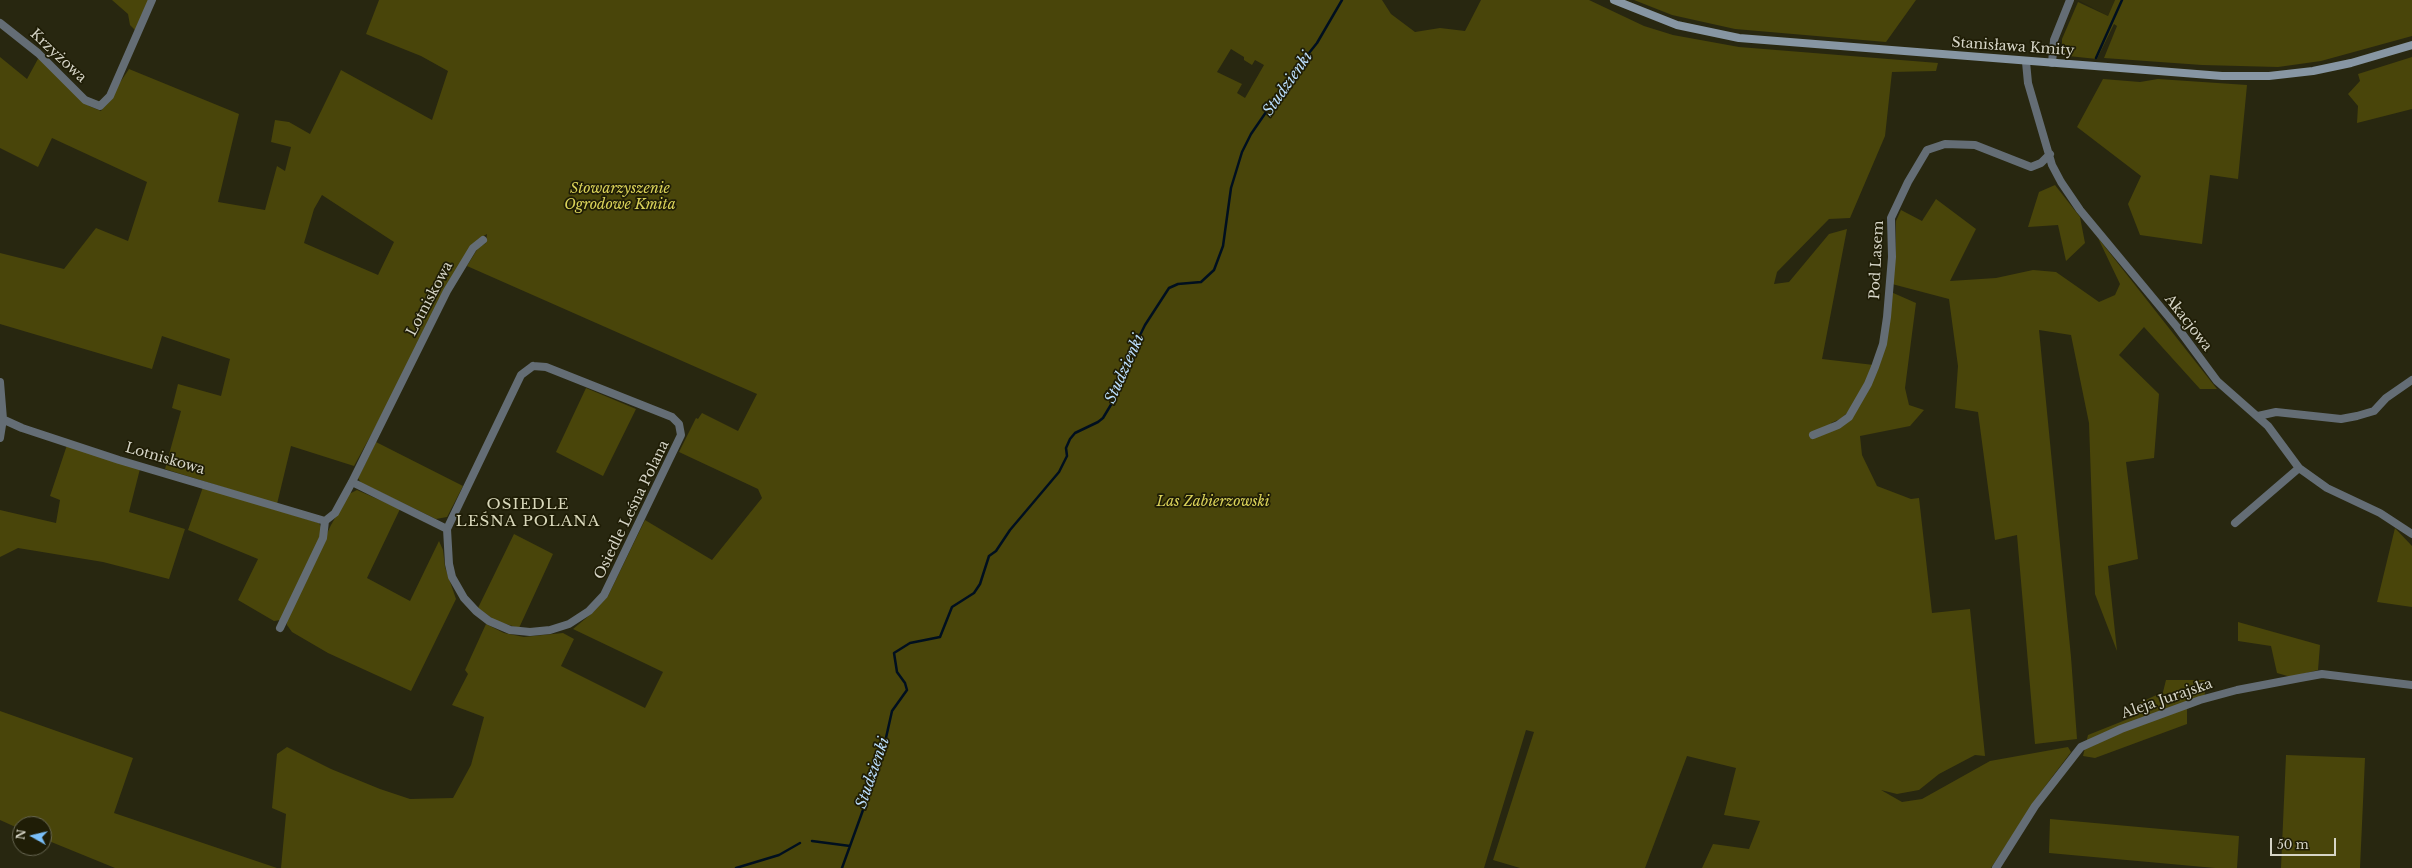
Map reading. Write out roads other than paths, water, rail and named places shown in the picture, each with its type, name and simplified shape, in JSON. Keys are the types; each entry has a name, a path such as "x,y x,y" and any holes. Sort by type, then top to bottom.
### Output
{"main road":[{"name":"Stanisława Kmity","path":"1614,0 1673,24 1730,37 2026,62 2222,76 2269,76 2329,68 2412,45"}],"street":[{"name":"Krzyżowa","path":"0,24 38,53 85,100 100,106 110,96 152,0"},
{"path":"2052,63 2054,40 2070,0"},
{"name":"Akacjowa","path":"2026,62 2028,83 2052,165 2061,182 2080,210 2178,326 2217,381 2268,426 2298,468 2327,488 2409,527 2412,534"},
{"name":"Pod Lasem","path":"1813,435 1838,425 1849,417 1873,373 1883,344 1887,317 1892,257 1891,218 1908,182 1927,150 1945,144 1975,145 2032,167 2041,164 2050,154"},
{"name":"Lotniskowa","path":"2,419 22,428 119,460 325,521 335,513 352,482 447,291 473,248 483,240"},
{"name":"Osiedle Leśna Polana","path":"538,365 546,367 672,417 679,424 681,435 679,442 610,586 589,611 569,624 538,632 520,632 499,626 476,611 464,598 452,577 449,564 447,529 521,375 528,368 538,365"},
{"path":"2258,416 2276,412 2341,420 2374,411 2386,398 2412,380"},
{"path":"0,382 2,419 0,438"},
{"path":"2235,523 2298,468"},
{"path":"352,482 447,529"},
{"path":"280,628 323,538 325,521"},
{"name":"Aleja Jurajska","path":"1996,868 2035,806 2081,747 2121,729 2200,700 2237,690 2322,674 2412,685"}],"waterway":[{"name":"Studzienki","path":"842,868 867,799 869,785 881,760 892,711 907,690 905,683 897,672 894,653 910,643 940,637 952,607 974,593 980,584 989,556 996,551 1010,530 1059,472 1067,456 1066,448 1070,439 1075,433 1103,418 1115,398 1119,378 1145,325 1169,288 1178,284 1201,282 1214,270 1223,246 1231,188 1242,152 1251,134 1293,73 1317,43 1342,0"},
{"path":"2096,58 2122,0"},
{"path":"812,841 850,846"},
{"path":"736,868 779,855 800,843"}],"district":[{"name":"OSIEDLE LEŚNA POLANA","path":"528,514"}],"park label":[{"name":"Stowarzyszenie Ogrodowe Kmita","path":"620,198"},
{"name":"Las Zabierzowski","path":"1213,502"}]}
